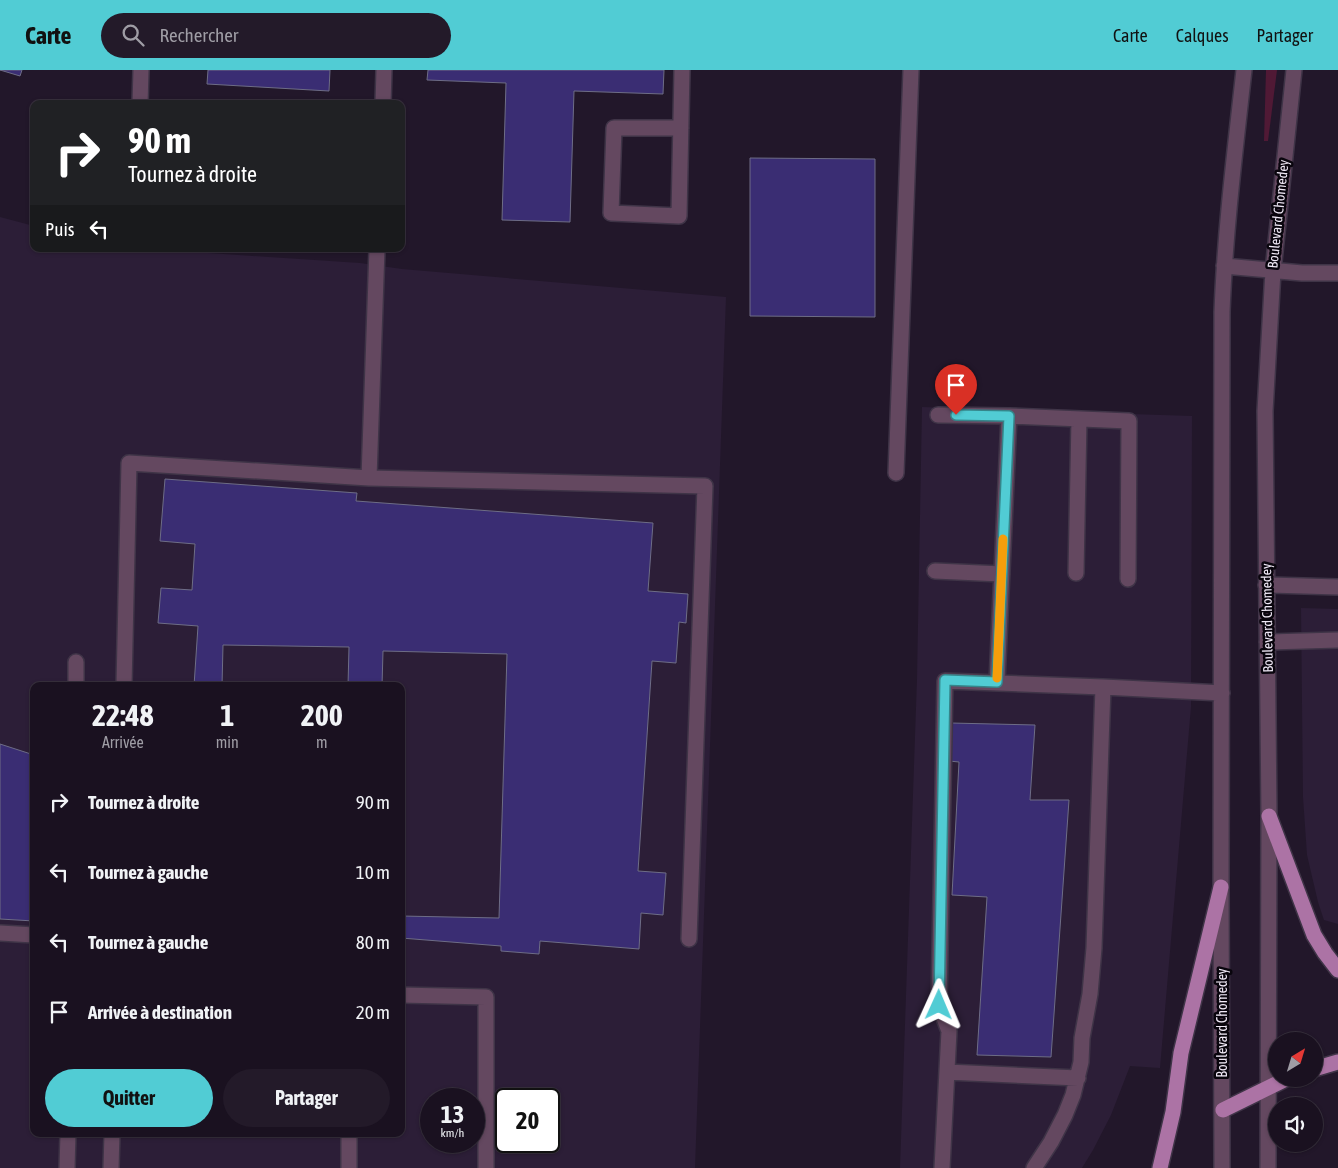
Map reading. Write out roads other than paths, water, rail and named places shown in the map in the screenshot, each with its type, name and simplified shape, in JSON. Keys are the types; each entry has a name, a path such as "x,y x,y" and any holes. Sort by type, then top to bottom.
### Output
{"main road":[{"path":"1269,816 1314,935 1338,970"},
{"path":"1160,1168 1173,1112 1181,1053 1221,888"},
{"path":"1323,1066 1338,1062"},
{"path":"1223,1110 1268,1087"}],"street":[{"path":"140,100 141,70"},
{"path":"383,100 384,70"},
{"path":"681,128 614,128 611,213 679,216 681,128 682,70"},
{"path":"896,473 911,70"},
{"name":"Boulevard Chomedey","path":"1222,1168 1221,888 1224,266 1244,70"},
{"name":"Boulevard Chomedey","path":"1268,1032 1269,816 1265,411 1273,271 1294,70"},
{"path":"369,478 377,252"},
{"path":"1224,266 1273,271 1338,273"},
{"path":"938,415 1129,421 1128,579"},
{"path":"997,682 1009,416"},
{"path":"1076,573 1079,419"},
{"path":"124,682 129,463 369,478 705,486 689,939"},
{"path":"935,571 1002,574"},
{"path":"1266,584 1338,587"},
{"path":"1268,642 1338,640"},
{"path":"76,662 76,682"},
{"path":"942,1168 949,1031 939,1005 945,680 1222,693"},
{"path":"1034,1168 1058,1128 1073,1095 1078,1078 1082,1038 1090,994 1094,948 1103,687"},
{"path":"0,933 30,935"},
{"path":"405,996 486,997 486,1168"},
{"path":"947,1072 1078,1078"},
{"name":"Boulevard Chomedey","path":"1268,1088 1268,1168"},
{"path":"67,1168 68,1137"},
{"path":"111,1168 112,1137"},
{"path":"349,1137 349,1168"}]}
